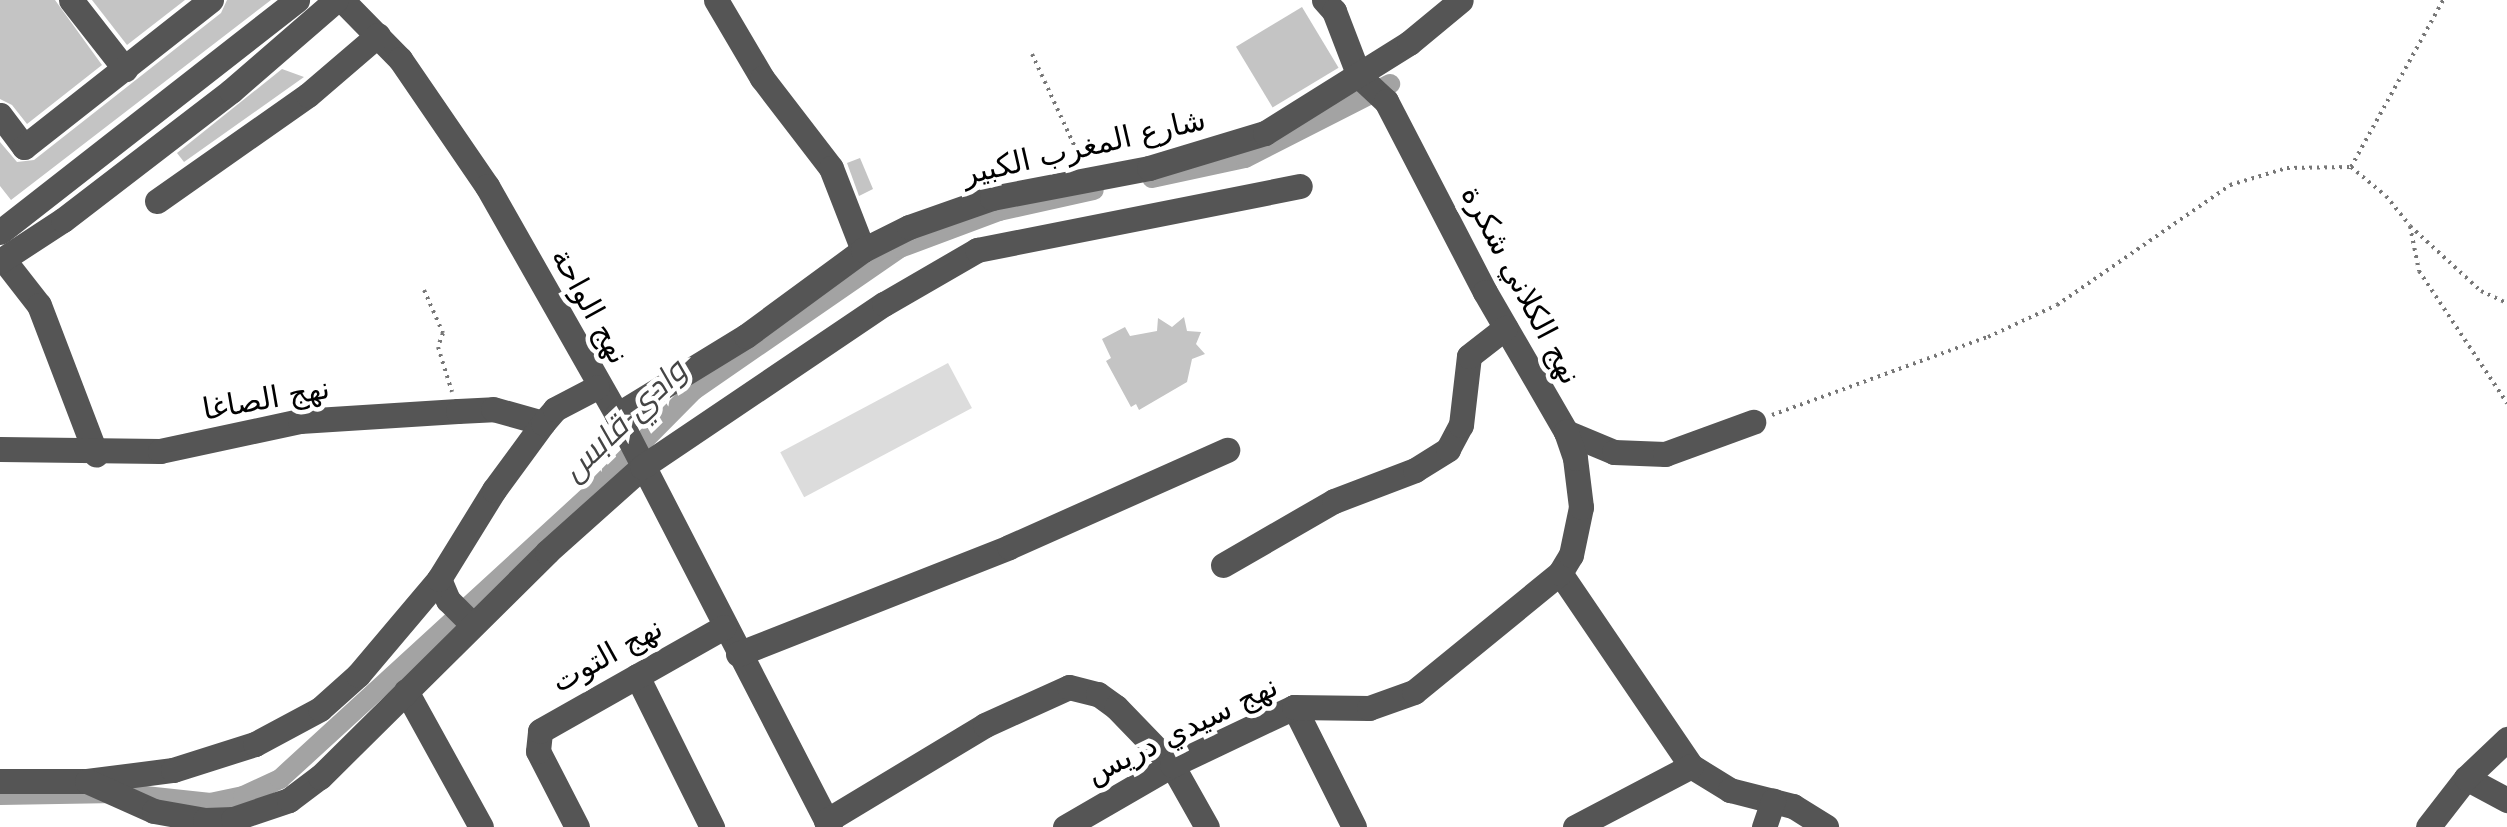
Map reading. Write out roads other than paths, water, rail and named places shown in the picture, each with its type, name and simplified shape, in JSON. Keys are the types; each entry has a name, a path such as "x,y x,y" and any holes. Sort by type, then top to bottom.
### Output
{"street":[{"path":"71,0 125,69"},
{"path":"0,115 24,147 211,0"},
{"path":"2,249 298,0 313,23"},
{"path":"2,249 63,220 339,0"},
{"name":"نهج الواحة","path":"339,0 378,35 417,81 488,186 597,387 617,415 828,824"},
{"name":"نهج الكلاني شكرة","path":"1324,0 1334,11 1359,76 1386,101 1505,328 1566,432 1603,449 1652,454 1699,444 1753,422"},
{"name":"شارع المغرب الكبير","path":"617,415 746,336 863,250 909,226 992,198 1209,153 1265,133 1409,43 1461,0"},
{"path":"717,2 762,78 831,168 863,250"},
{"path":"157,201 308,95 378,35"},
{"path":"87,782 154,811 205,820 246,816 289,800 320,777 473,625 642,467 884,304 977,250 1300,186"},
{"path":"2,249 38,305 96,454"},
{"path":"1222,565 1334,501 1415,470 1448,449 1461,425 1469,356 1505,328"},
{"path":"0,781 87,782 173,770 280,733 320,709 358,675 439,579 494,490 543,422 555,409 597,387"},
{"name":"نهج الصاغا","path":"0,449 96,454 160,452 300,421 494,409 543,422"},
{"path":"1566,432 1575,458 1581,507 1571,555 1560,573 1692,766 1730,790 1793,806 1826,827"},
{"path":"738,654 1010,547 1227,450"},
{"name":"نهج سيدي دريس","path":"1065,827 1172,765 1294,706 1369,708 1414,692 1560,573"},
{"path":"439,579 448,600 473,625"},
{"name":"نهج التوت","path":"577,827 538,751 537,739 545,727 724,627"},
{"path":"637,676 712,827"},
{"path":"828,824 985,725 1059,690 1082,688 1116,707 1172,765 1208,827"},
{"path":"406,692 481,827"},
{"path":"1294,706 1354,827"},
{"path":"2428,827 2466,778 2507,739"},
{"path":"1575,827 1692,766"},
{"path":"2466,778 2507,800"},
{"path":"1764,827 1773,802"}],"waterway":[{"name":"وادي قابس","path":"1152,178 1245,158 1390,84"},
{"name":"وادي قابس","path":"0,795 117,793 210,803 243,796 280,779 594,491 694,390 900,248 999,211 1094,190"}]}
